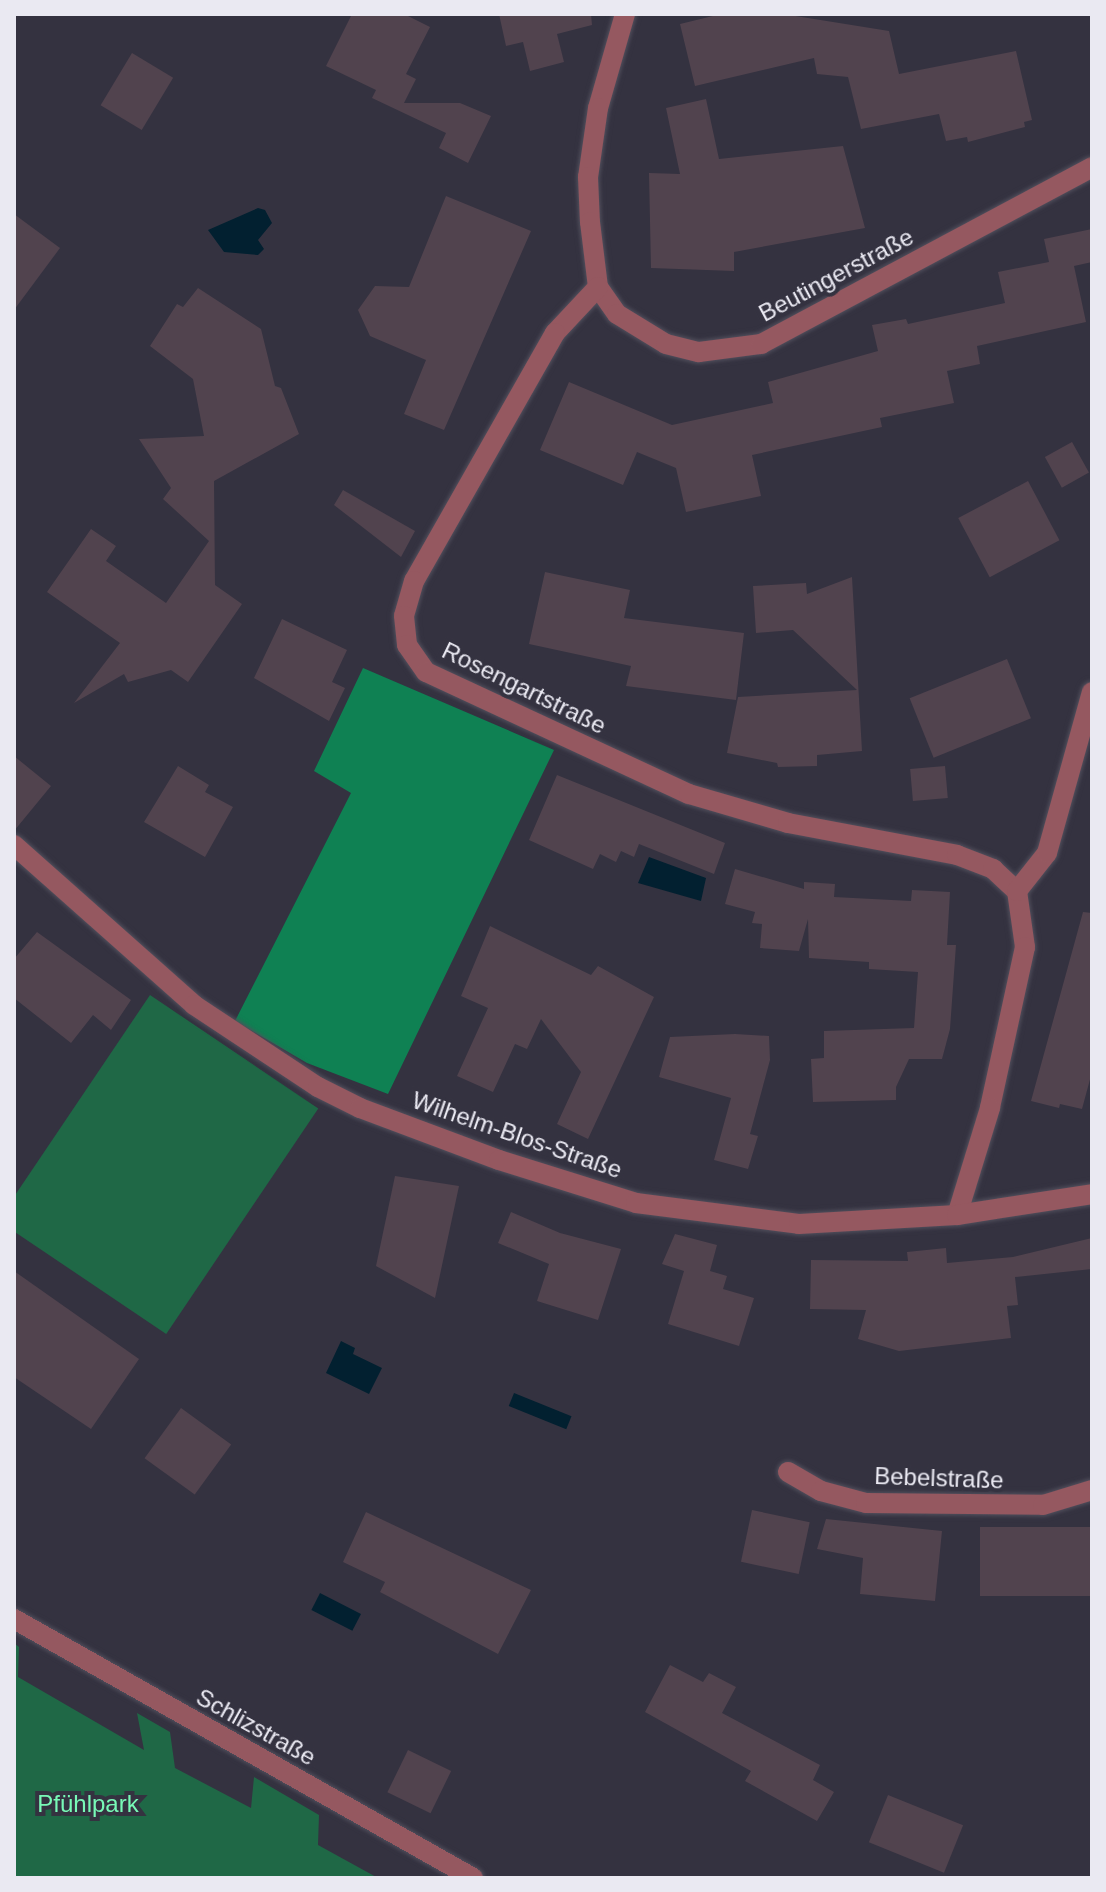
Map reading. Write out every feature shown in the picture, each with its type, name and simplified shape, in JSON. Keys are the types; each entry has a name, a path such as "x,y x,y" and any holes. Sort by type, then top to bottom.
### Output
{"street":[{"path":"598,287 588,177 598,108 625,14"},
{"name":"Beutingerstraße","path":"598,287 617,314 666,344 699,352 761,344 1092,167"},
{"name":"Rosengartstraße","path":"598,287 555,333 414,581 404,616 407,645 426,672 689,794 788,823 957,855 993,869 1017,891"},
{"path":"957,1215 990,1108 1025,947 1017,891 1047,853 1092,692"},
{"name":"Wilhelm-Blos-Straße","path":"14,845 194,1005 360,1108 636,1203 799,1224 957,1215 1092,1194"},
{"name":"Bebelstraße","path":"788,1472 821,1491 866,1503 1043,1505 1092,1490"},
{"name":"Schlizstraße","path":"14,1619 473,1878"}],"green space":[{"path":"363,668 554,750 388,1094 307,1063 235,1021 351,793 314,771"},
{"path":"150,995 318,1109 166,1334 14,1231 14,1197"},
{"name":"Pfühlpark","path":"14,1643 19,1647 18,1677 144,1750 137,1713 170,1732 175,1768 251,1808 254,1777 319,1815 318,1845 378,1878 14,1878"}],"water":[{"path":"258,208 265,210 272,223 258,240 264,249 258,255 224,252 208,230"},
{"path":"649,857 706,878 701,901 638,883"},
{"path":"341,1341 355,1348 353,1354 382,1368 369,1394 326,1373"},
{"path":"514,1393 571,1416 566,1429 509,1406"},
{"path":"320,1593 361,1614 352,1631 311,1610"}],"building":[{"path":"352,14 404,14 430,27 406,74 416,79 404,103 460,103 491,116 468,163 439,148 446,133 372,98 376,90 326,66"},
{"path":"499,14 591,14 592,25 557,34 564,62 530,71 523,42 506,46"},
{"path":"721,14 783,14 889,31 899,74 1016,51 1032,120 1024,122 1025,127 968,142 967,137 946,141 939,114 861,129 848,77 817,74 814,58 695,86 680,24"},
{"path":"132,53 173,78 142,130 101,105"},
{"path":"706,99 719,159 843,146 865,228 734,252 734,271 651,268 649,173 680,174 666,108"},
{"path":"446,196 531,231 444,430 404,414 426,360 370,336 358,310 375,286 409,287"},
{"path":"14,214 60,248 14,310"},
{"path":"1092,229 1092,262 1074,266 1086,322 977,346 980,364 947,371 954,403 880,418 882,427 752,455 761,496 686,512 676,468 637,452 623,485 540,450 569,382 672,425 773,403 768,382 878,351 872,325 906,319 908,324 1005,303 998,272 1049,262 1044,239"},
{"path":"198,288 261,329 275,386 281,388 299,434 214,481 215,585 242,604 188,682 171,670 128,682 124,674 74,703 120,643 47,592 91,529 116,546 106,561 166,603 209,541 163,499 171,488 139,439 204,436 193,379 150,346 177,304 183,307"},
{"path":"1072,442 1089,473 1062,488 1045,457"},
{"path":"1028,481 1059,540 990,577 958,518"},
{"path":"343,490 415,531 401,557 334,505"},
{"path":"545,572 630,590 624,618 744,633 736,700 626,686 631,666 529,644"},
{"path":"852,577 862,751 817,755 817,766 778,767 777,763 727,753 738,697 857,690 793,630 756,633 753,586 806,583 807,594"},
{"path":"282,619 347,650 332,682 345,688 329,721 254,678"},
{"path":"1007,659 1031,718 934,758 910,698"},
{"path":"14,756 51,786 14,831"},
{"path":"178,766 209,785 205,792 233,807 205,857 144,822"},
{"path":"945,766 948,798 913,801 910,769"},
{"path":"557,775 725,843 714,874 639,844 634,857 621,851 616,862 600,854 593,869 529,840"},
{"path":"735,869 804,889 804,882 835,884 834,897 911,901 912,890 950,892 947,945 956,945 950,1029 942,1059 909,1059 896,1087 896,1100 813,1102 811,1059 824,1058 824,1031 914,1028 918,972 869,969 869,962 809,958 808,919 799,951 760,948 762,924 752,923 755,912 725,904"},
{"path":"1083,912 1092,913 1092,1072 1082,1109 1060,1104 1059,1108 1031,1101"},
{"path":"490,926 591,975 598,966 654,997 588,1139 557,1124 581,1072 541,1019 527,1049 515,1044 493,1092 457,1076 488,1008 461,996"},
{"path":"37,932 131,1000 111,1030 93,1015 71,1043 14,998 14,959"},
{"path":"769,1036 770,1060 750,1134 758,1136 748,1169 714,1160 731,1098 659,1077 670,1037"},
{"path":"395,1176 459,1186 435,1298 376,1266"},
{"path":"511,1212 560,1233 621,1249 598,1320 537,1301 549,1264 498,1243"},
{"path":"675,1234 717,1245 710,1271 727,1276 723,1289 754,1298 739,1346 668,1324 684,1271 662,1264"},
{"path":"1092,1238 1092,1269 1015,1277 1018,1305 1007,1306 1011,1338 899,1351 858,1339 866,1310 810,1309 811,1260 908,1261 907,1252 946,1248 947,1263 1013,1257"},
{"path":"14,1271 139,1359 91,1429 14,1377"},
{"path":"181,1408 231,1444 195,1495 145,1458"},
{"path":"752,1510 810,1522 799,1574 741,1562"},
{"path":"366,1512 531,1590 498,1654 380,1592 385,1582 343,1562"},
{"path":"826,1519 942,1531 935,1601 860,1594 863,1558 817,1549"},
{"path":"980,1527 1092,1527 1092,1596 980,1596"},
{"path":"670,1665 703,1682 709,1673 736,1687 722,1713 820,1765 813,1780 834,1792 817,1821 745,1781 751,1771 645,1712"},
{"path":"408,1750 451,1771 431,1813 387,1792"},
{"path":"888,1795 963,1825 944,1873 869,1842"}]}
